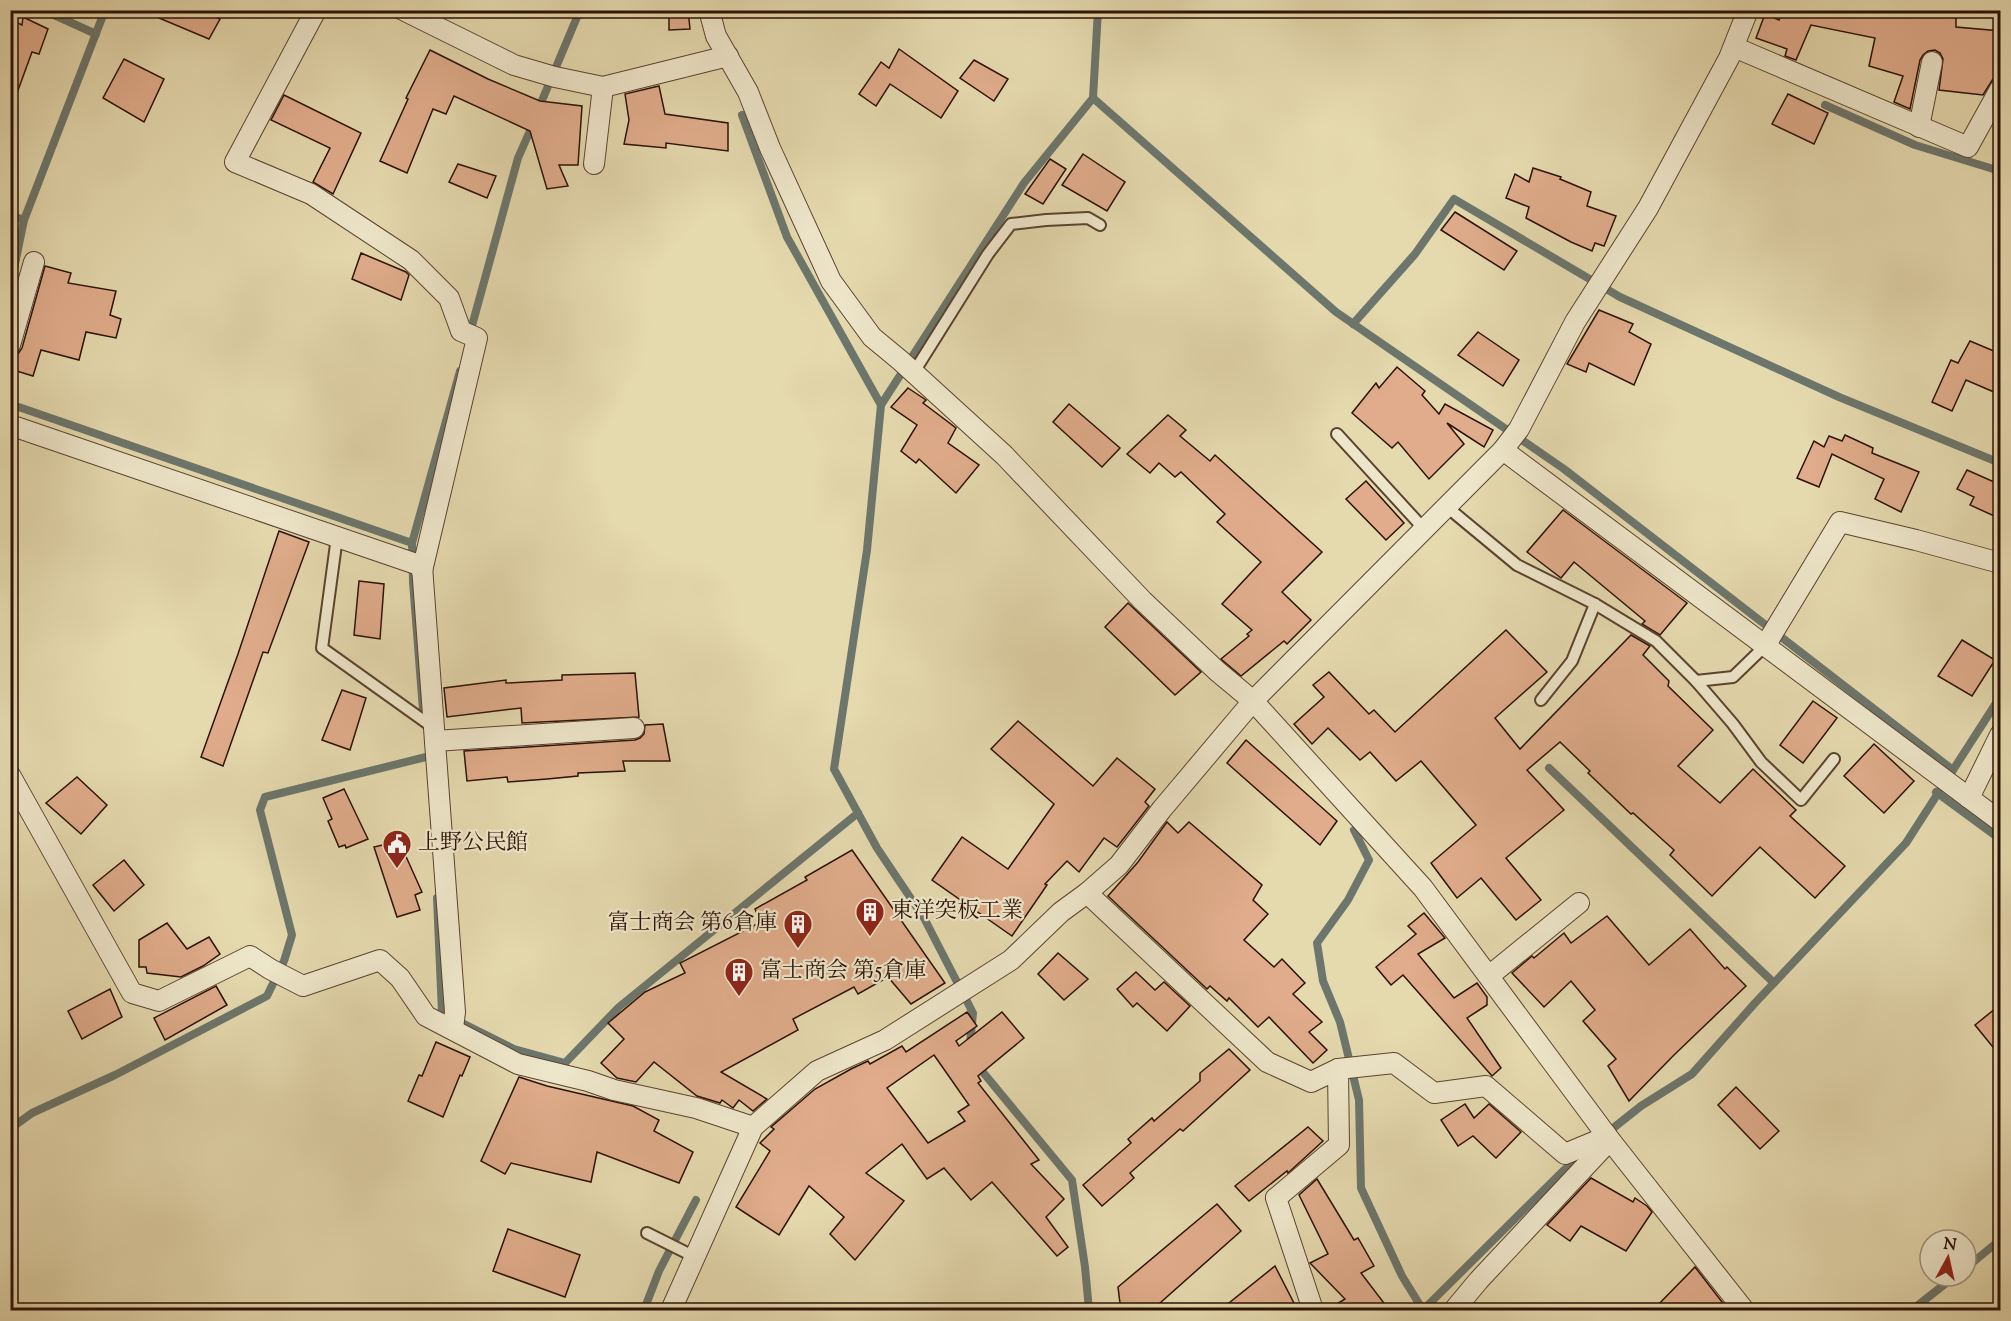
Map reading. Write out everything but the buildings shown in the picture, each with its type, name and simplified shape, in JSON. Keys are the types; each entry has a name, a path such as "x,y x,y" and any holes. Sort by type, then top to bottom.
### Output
{"street":[{"path":"316,10 235,162 311,194 411,260 449,298 461,332 477,338 417,566 435,735 454,1020"},
{"path":"403,10 514,65 603,87 728,56"},
{"path":"709,10 717,36 748,92 831,280 872,337 914,372 1004,455 1143,601 1217,671 1253,701 1423,888 1608,1137 1744,1311"},
{"path":"671,1311 687,1253 753,1127 817,1071 885,1040 1011,960 1061,912 1119,865 1162,809 1253,701 1425,530 1510,440 1575,322 1648,208 1734,47 1748,10"},
{"path":"1734,47 1968,147 2001,89"},
{"path":"1919,127 1932,62"},
{"path":"594,164 603,87"},
{"path":"10,345 34,262"},
{"path":"10,425 417,566"},
{"path":"1510,440 1765,646 2001,821"},
{"path":"1765,646 1840,522 2001,563"},
{"path":"435,735 634,728"},
{"path":"1969,798 2001,735"},
{"path":"10,775 132,993 159,1000 250,956 278,974 303,986 380,960 400,978 426,1016 454,1020 518,1064 588,1081 614,1090 696,1108 753,1127"},
{"path":"1087,893 1268,1062 1311,1082 1338,1069 1394,1063 1434,1093 1486,1086 1565,1154 1608,1137"},
{"path":"1489,976 1580,903"},
{"path":"1313,1311 1276,1198 1339,1145 1338,1069"},
{"path":"1454,1311 1479,1280 1608,1137"}],"lane":[{"path":"914,372 988,254 1011,224 1088,218 1100,225"},
{"path":"1337,434 1425,530"},
{"path":"1447,507 1517,565 1595,604 1656,641 1696,681 1733,724 1761,762 1801,800 1833,759"},
{"path":"337,537 322,648 413,713 435,735"},
{"path":"1541,700 1572,661 1595,604"},
{"path":"1696,681 1732,677 1765,646"},
{"path":"647,1233 687,1253"}],"waterway":[{"path":"43,10 96,34"},
{"path":"10,288 24,220 105,10"},
{"path":"538,110 580,10"},
{"path":"1098,10 1093,98 1336,312 1564,469 1953,770"},
{"path":"742,115 787,237 881,405 1024,183 1093,98"},
{"path":"1825,105 1915,145 2000,171"},
{"path":"470,333 518,158 533,124"},
{"path":"1353,324 1415,254 1454,199 1620,297 1839,397 2000,463"},
{"path":"10,215 24,220"},
{"path":"10,404 412,543 460,371"},
{"path":"881,405 867,550 834,769 877,848 924,918 973,1013 970,1044"},
{"path":"412,543 423,710"},
{"path":"1607,1133 1641,1106 1692,1074 1755,1003 1906,843 2000,697"},
{"path":"10,1129 32,1113 115,1075 267,996 284,961 292,935 260,810 265,797 426,757"},
{"path":"1549,768 1774,983"},
{"path":"1936,792 2000,839"},
{"path":"437,898 442,1013 514,1049 565,1063 619,1007 858,813"},
{"path":"1354,830 1369,860 1348,900 1317,943 1323,981 1340,1022 1359,1100 1361,1188 1402,1276 1423,1310"},
{"path":"977,1065 1072,1180 1089,1310"},
{"path":"1423,1310 1564,1170 1582,1155"},
{"path":"644,1310 659,1271 696,1200"},
{"path":"1978,1258 2000,1240"},
{"path":"1912,1310 1940,1288"}],"place":[{"name":"上野公民館","path":"397,870"},
{"name":"東洋突板工業","path":"870,938"},
{"name":"富士商会 第6倉庫","path":"798,950"},
{"name":"富士商会 第5倉庫","path":"739,998"}]}
